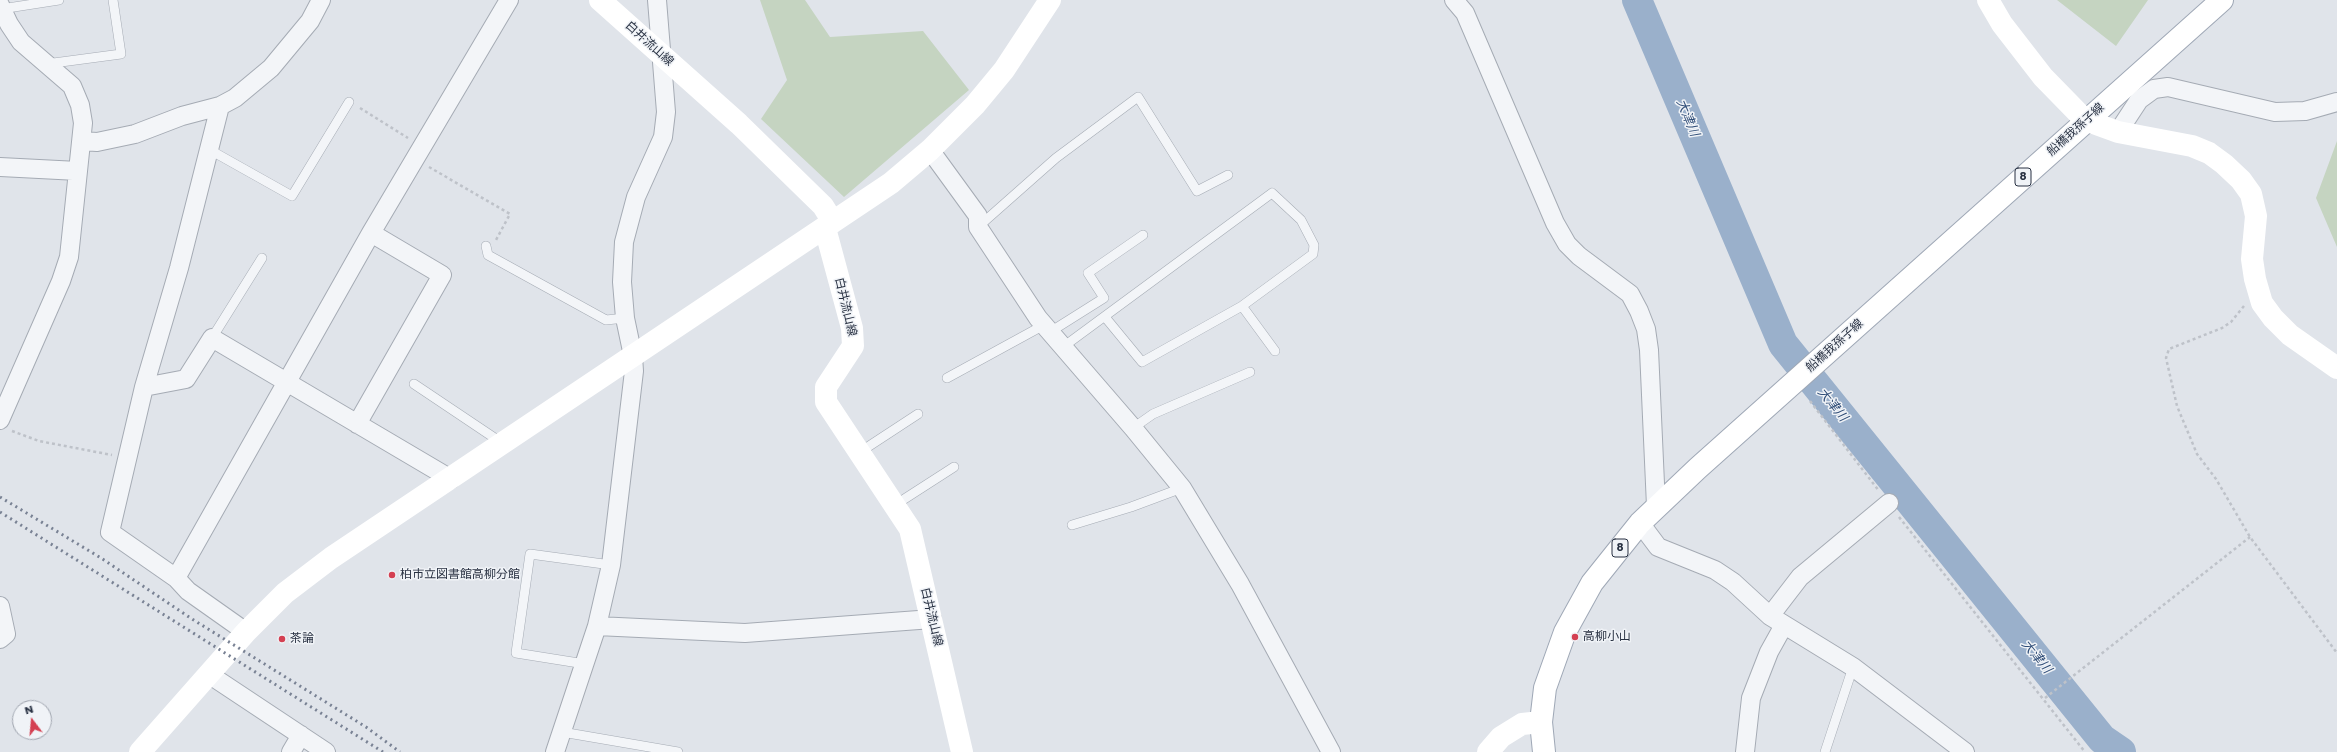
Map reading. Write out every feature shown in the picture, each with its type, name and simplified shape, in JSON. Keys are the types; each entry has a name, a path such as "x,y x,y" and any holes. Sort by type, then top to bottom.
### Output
{"main road":[{"name":"白井流山線","path":"600,0 739,124 823,206 833,222 825,228 852,328 853,346 826,387 826,402 910,529 932,618 962,752"},
{"path":"140,752 210,675 246,632 285,593 331,558 891,183 930,150 975,105 1004,70 1050,0"},
{"path":"1988,0 2002,24 2043,77 2085,120 2118,132 2192,146 2209,153 2224,164 2240,180 2251,194 2256,216 2252,259 2262,303 2273,318 2290,335 2337,368"},
{"name":"船橋我孫子線","path":"1544,752 1541,722 1545,688 1565,632 1592,583 1640,523 1656,506 2085,120 2222,0"},
{"path":"1488,752 1501,737 1522,724 1541,722"}],"street":[{"path":"82,141 97,142 135,134 182,116 220,106 235,98 271,68 310,21 321,0"},
{"path":"176,578 371,233 509,0"},
{"path":"555,752 597,626 611,565 634,371 633,356 625,318 622,282 624,242 636,197 663,137 666,112 657,0"},
{"path":"1454,0 1465,13 1555,223 1567,244 1579,256 1630,294 1639,311 1646,329 1648,350 1656,506"},
{"path":"0,7 21,42 72,86 80,105 83,123 69,257 61,282 3,425"},
{"path":"2118,132 2138,100 2154,89 2168,87 2275,112 2306,111 2337,102"},
{"path":"220,106 210,150 144,387 110,532 176,578 188,591 246,632"},
{"path":"930,150 978,216 978,227 1047,328 1133,428 1182,488 1240,584 1331,752"},
{"path":"0,167 78,171"},
{"path":"357,424 442,275 371,233"},
{"path":"144,387 186,380 212,338 285,383 451,478"},
{"path":"1745,752 1751,698 1769,652 1777,621 1800,577 1889,504"},
{"path":"1640,523 1658,547 1715,570 1733,582 1777,621 1853,667 1965,752"},
{"path":"0,606 6,634 0,639"},
{"path":"597,626 745,633 932,618"},
{"path":"210,675 326,752"},
{"path":"291,752 301,734"}],"lane":[{"path":"0,7 59,0"},
{"path":"46,64 122,54 113,0"},
{"path":"978,227 1056,158 1138,96 1197,191 1228,175"},
{"path":"210,150 292,196 349,102"},
{"path":"1063,347 1272,193 1301,220 1314,245 1313,254 1242,306 1142,362 1104,317"},
{"path":"947,378 1104,298 1088,273 1143,236"},
{"path":"487,251 606,320 625,318"},
{"path":"212,338 262,258"},
{"path":"1242,306 1275,351"},
{"path":"1133,428 1153,414 1250,372"},
{"path":"414,384 503,444"},
{"path":"859,453 918,414"},
{"path":"895,505 954,467"},
{"path":"1072,525 1131,507 1182,488"},
{"path":"585,664 516,653 530,554 611,565"},
{"path":"1825,752 1853,667"},
{"path":"562,732 678,752"}],"path":[{"path":"349,102 510,214 487,251"},
{"path":"2258,288 2231,322 2222,328 2169,349 2166,358 2177,406 2197,454 2216,479 2250,537 2337,653"},
{"path":"1810,401 1889,504 2044,698 2085,752"},
{"path":"3,425 39,440 127,458"},
{"path":"2044,698 2250,537"}],"green space":[{"path":"760,0 805,0 830,37 923,31 969,90 844,197 761,119 787,80"},
{"path":"2057,0 2148,0 2116,46"},
{"path":"2337,141 2337,247 2316,198"}],"waterway":[{"name":"大津川","path":"1637,0 1783,344 2102,739 2121,752"}],"railway":[{"path":"0,497 101,558 192,619 366,727 400,752"},
{"path":"0,512 383,752"}],"place":[{"name":"柏市立図書館高柳分館","path":"392,575"},
{"name":"高柳小山","path":"1575,637"},
{"name":"茶論","path":"282,639"}]}
